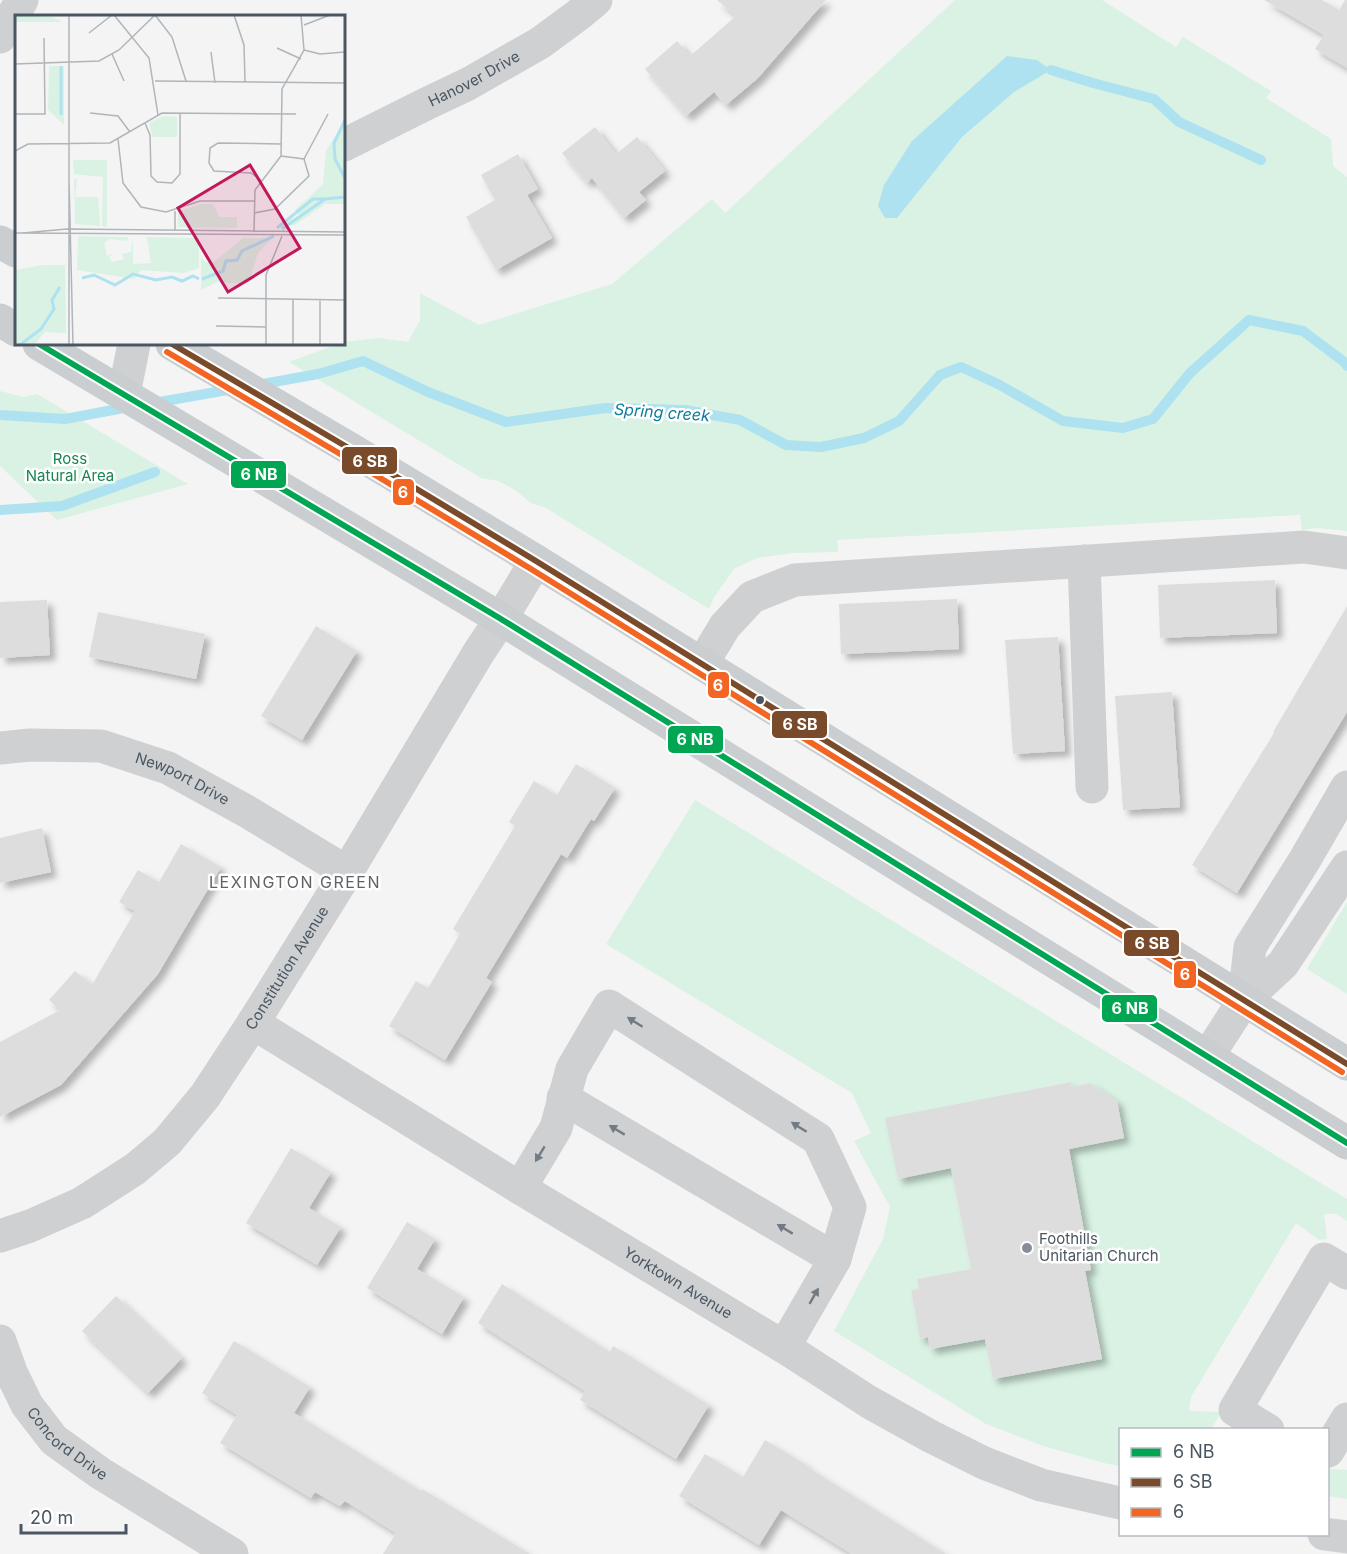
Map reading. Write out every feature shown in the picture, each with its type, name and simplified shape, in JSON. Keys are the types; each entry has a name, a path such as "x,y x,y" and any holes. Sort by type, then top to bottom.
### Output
{"main road":[{"path":"0,242 15,250"},
{"path":"0,320 15,329"},
{"path":"41,345 501,619 1347,1143"},
{"path":"175,346 536,561 1347,1064"}],"street":[{"path":"0,37 22,0"},
{"name":"Hanover Drive","path":"345,144 468,84 540,43 596,0"},
{"path":"124,394 134,345"},
{"path":"702,664 726,626 752,597 795,580 1304,547 1347,554"},
{"name":"Constitution Avenue","path":"0,1236 30,1226 82,1203 135,1169 167,1142 205,1096 347,872 478,652 536,561"},
{"path":"1084,561 1092,787"},
{"name":"Newport Drive","path":"0,747 101,746 168,768 248,812 347,872"},
{"path":"1244,1000 1250,946 1347,788"},
{"path":"1208,1056 1244,1000 1283,964 1347,867"},
{"path":"520,1188 556,1128 572,1069 609,1006 818,1138 850,1207 835,1259 784,1347"},
{"name":"Yorktown Avenue","path":"253,1023 784,1347 869,1402 984,1463 1041,1485 1119,1503"},
{"path":"563,1098 835,1259"},
{"path":"1265,1428 1235,1410 1324,1259 1347,1273"},
{"name":"Concord Drive","path":"0,1341 10,1372 27,1405 54,1440 100,1473 232,1554"},
{"path":"1329,1449 1347,1419"},
{"path":"1329,1535 1347,1537"}],"green space":[{"path":"955,0 1102,0 1176,47 1183,37 1271,91 1266,98 1331,139 1333,166 1347,177 1347,531 1317,528 1302,530 1300,515 837,540 838,552 794,553 757,558 734,569 713,599 709,609 546,508 531,503 515,490 498,481 481,478 289,362 335,345 345,345 345,342 378,338 408,342 420,320 420,293 479,325 612,284 712,199 725,213"},
{"name":"Ross Natural Area","path":"0,391 23,397 37,394 188,484 57,520 0,466"},
{"path":"695,800 1347,1199 1347,1221 1336,1214 1324,1214 1327,1239 1319,1240 1296,1223 1191,1397 1189,1411 1221,1412 1212,1428 1119,1428 1119,1466 1108,1464 1043,1446 986,1424 834,1331 883,1239 890,1207 854,1141 871,1133 852,1093 606,944","holes":["1070,1082 1072,1087 1090,1083 1117,1101 1124,1138 1049,1153 1032,1187 1075,1180 1091,1269 1085,1271 1102,1359 993,1379 985,1339 930,1349 928,1337 920,1339 911,1290 919,1289 917,1279 971,1269 951,1168 898,1179 886,1119"]},
{"path":"1347,902 1347,994 1307,969"},
{"path":"1329,1469 1347,1470 1347,1499 1329,1496"}],"water":[{"path":"1007,56 1037,60 1051,70 1014,92 962,137 897,218 885,218 878,206 884,185 912,141"}],"building":[{"path":"717,0 826,0 758,78 726,105 714,92 686,116 645,69 677,41 690,56 736,16"},
{"path":"1264,0 1322,0 1339,10 1347,0 1347,68 1315,49 1324,35"},
{"path":"595,127 616,154 637,137 665,171 639,192 646,200 624,218 592,178 587,183 562,153"},
{"path":"518,154 538,189 527,195 552,238 496,270 466,217 495,200 481,175"},
{"path":"1275,580 1277,633 1160,638 1158,585"},
{"path":"957,599 959,649 841,654 839,604"},
{"path":"47,600 50,655 0,658 0,602"},
{"path":"1347,606 1347,712 1237,893 1192,865 1274,733"},
{"path":"98,612 205,634 196,679 89,657"},
{"path":"316,626 357,651 302,740 261,716"},
{"path":"1058,637 1065,751 1013,754 1005,640"},
{"path":"1172,692 1180,807 1123,810 1115,696"},
{"path":"576,764 615,788 594,821 591,819 567,858 561,854 486,978 492,982 445,1060 389,1026 416,981 428,988 460,934 453,929 515,826 509,822 534,781 557,795"},
{"path":"42,828 51,872 0,883 0,838"},
{"path":"181,844 221,867 158,974 61,1085 0,1117 0,1042 60,1010 49,1000 75,971 92,985 135,911 119,902 138,870 159,882"},
{"name":"Foothills Unitarian Church","path":"1071,1082 1072,1087 1090,1083 1117,1101 1124,1138 1069,1149 1091,1270 1085,1271 1102,1359 993,1379 985,1339 930,1349 928,1337 920,1339 911,1290 919,1289 917,1279 971,1269 951,1168 898,1179 885,1118"},
{"path":"291,1148 331,1172 309,1208 341,1227 317,1265 246,1223"},
{"path":"407,1222 435,1239 417,1269 464,1297 442,1334 367,1288"},
{"path":"502,1284 610,1352 613,1346 709,1405 676,1459 580,1400 585,1391 478,1323"},
{"path":"116,1296 182,1358 148,1393 82,1331"},
{"path":"234,1341 310,1387 294,1413 421,1491 422,1489 530,1554 383,1554 396,1533 345,1501 340,1506 315,1492 311,1498 220,1443 237,1415 202,1393"},
{"path":"765,1440 946,1554 852,1554 781,1510 759,1545 679,1496 705,1454 743,1477"}],"waterway":[{"path":"1051,70 1154,99 1179,122 1261,160"},
{"name":"Spring creek","path":"257,385 318,374 363,361 428,392 506,422 605,408 685,410 740,420 786,445 821,447 864,438 899,421 940,375 961,367 998,384 1063,421 1123,428 1153,419 1190,373 1249,320 1303,331 1347,366"},
{"name":"Spring creek","path":"154,403 233,389"},
{"name":"Spring creek","path":"0,415 65,419 129,407"},
{"path":"0,510 62,506 155,472"}],"transit line":[{"path":"41,345 501,619 1347,1143"},
{"path":"174,345 536,561 1347,1064"},
{"name":"6","path":"167,352 531,569 1342,1072"}],"place":[{"name":"Foothills Unitarian Church","path":"1027,1248"}],"district":[{"name":"LEXINGTON GREEN","path":"295,882"}]}
